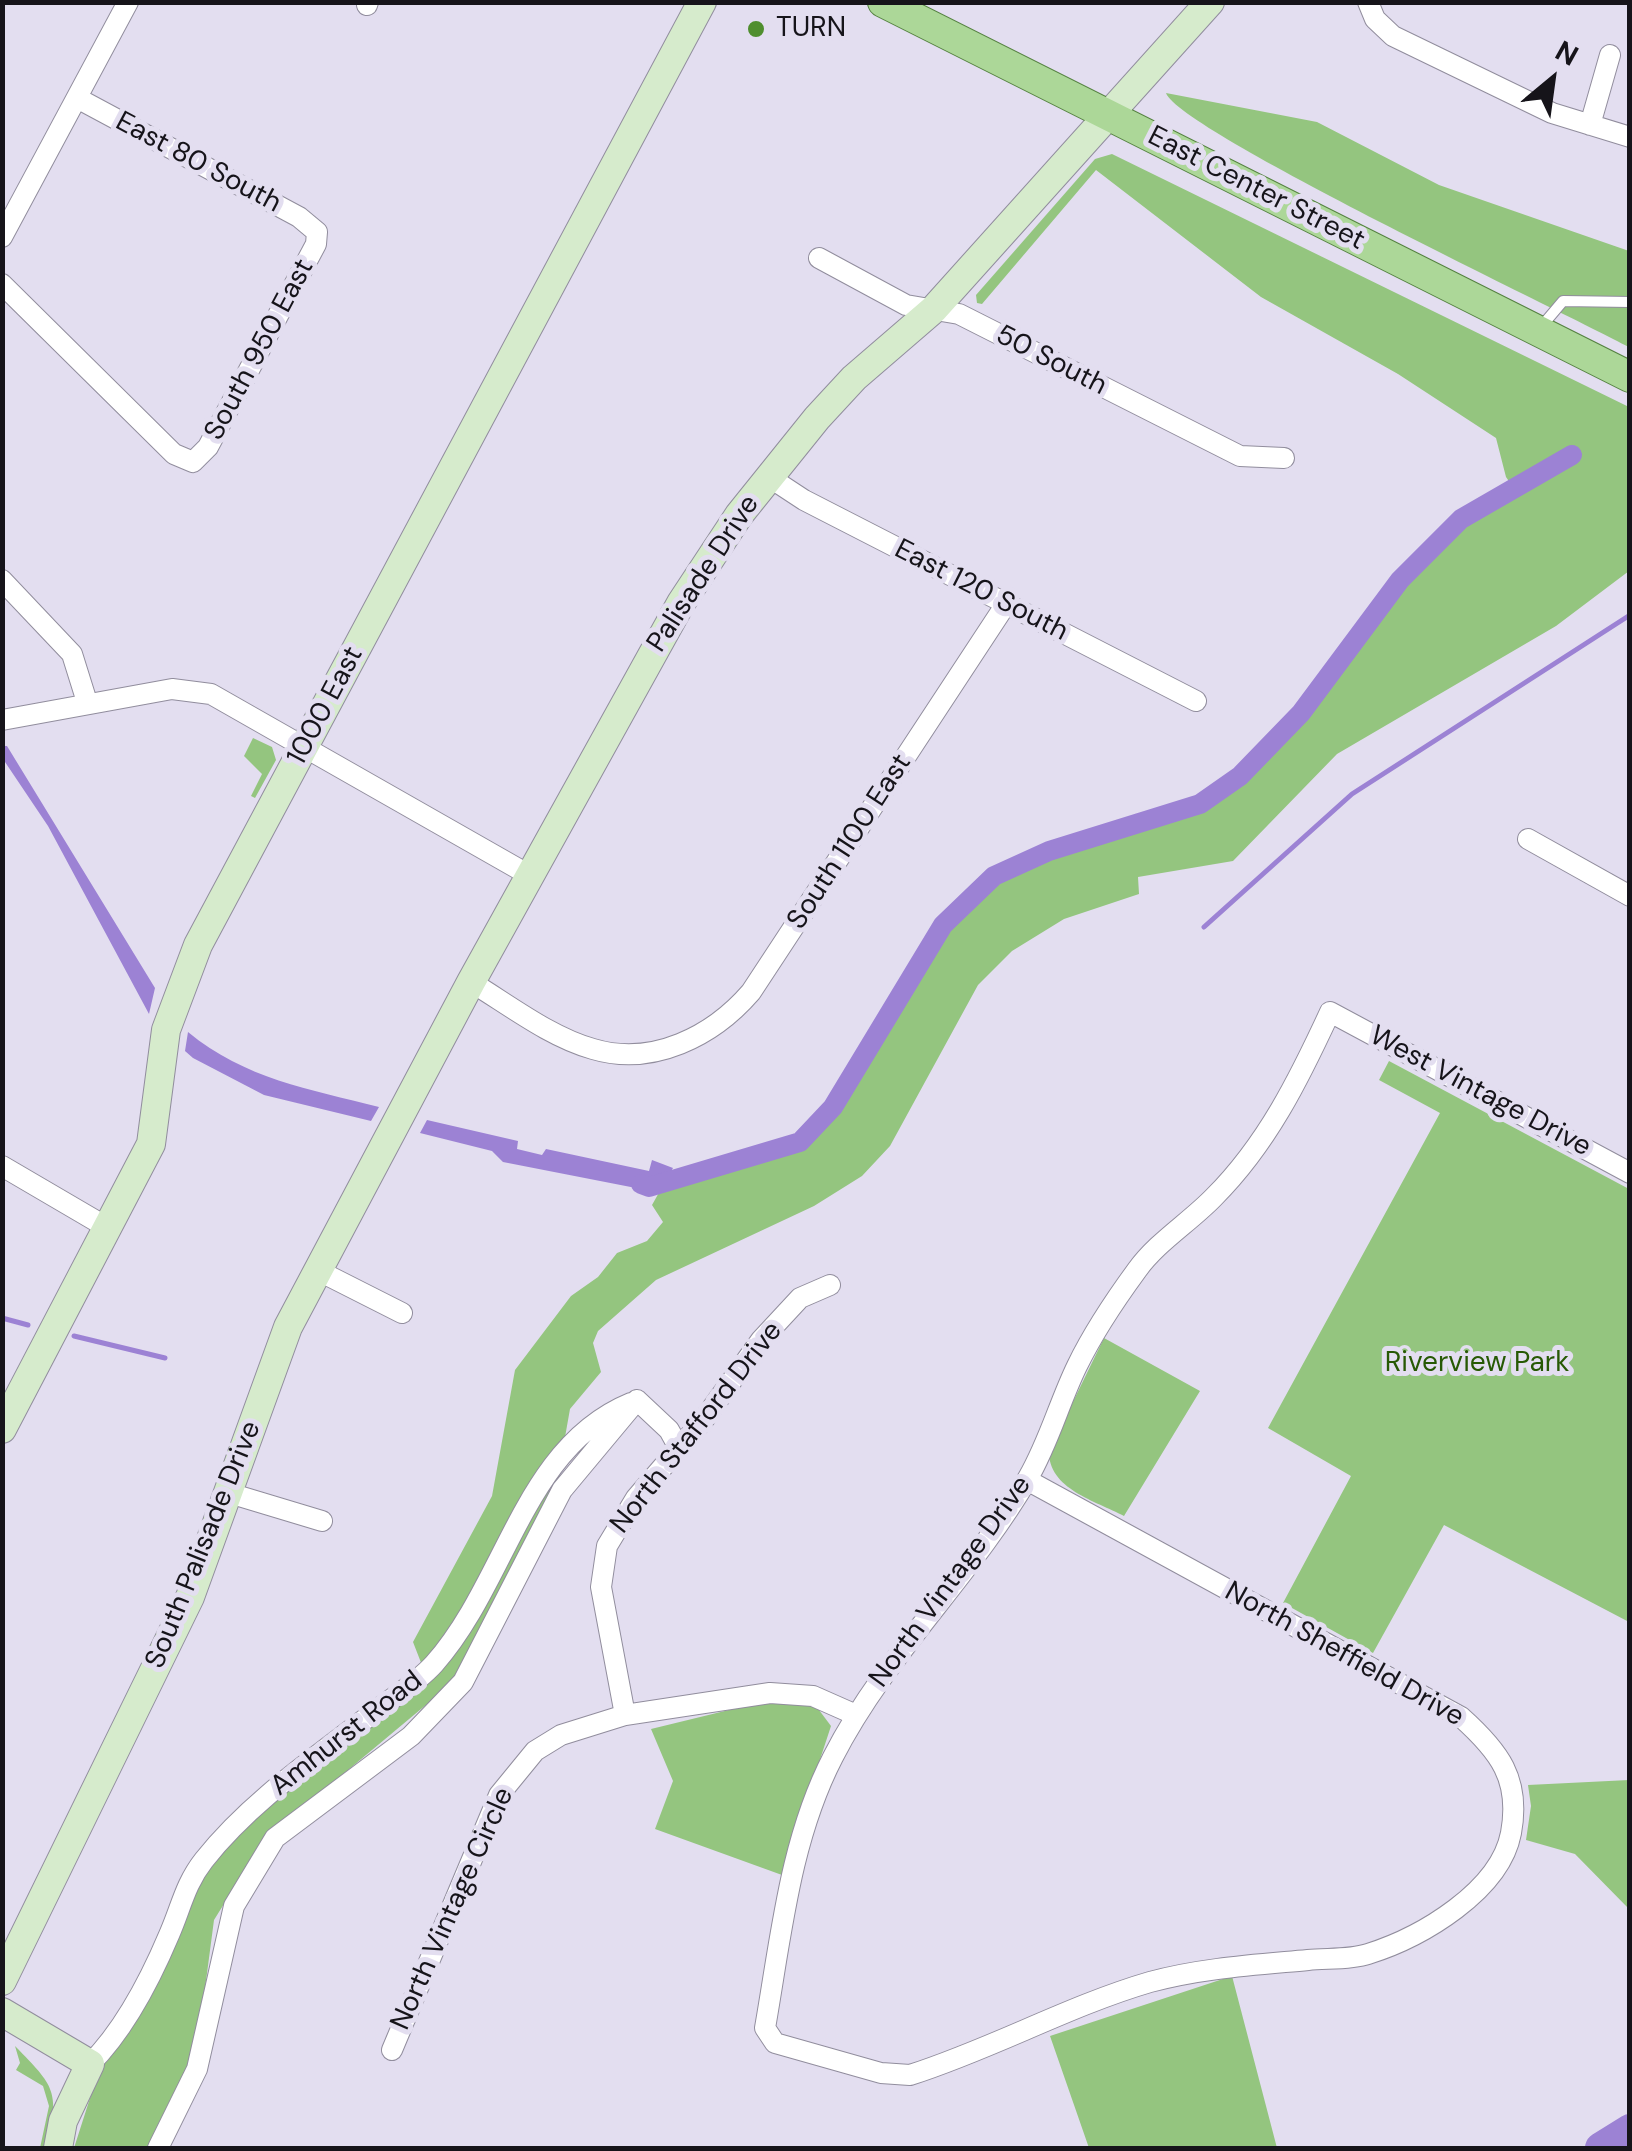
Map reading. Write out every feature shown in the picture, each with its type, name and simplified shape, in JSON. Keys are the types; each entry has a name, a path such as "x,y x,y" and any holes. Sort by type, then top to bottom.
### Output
{"main road":[{"name":"East Center Street","path":"882,2 1630,376"}],"street":[{"path":"2,237 128,2"},
{"name":"1000 East","path":"2,1429 151,1144 166,1030 188,966 702,2"},
{"name":"Palisade Drive","path":"396,1120 681,602 769,477 854,378 934,309 1210,2"},
{"path":"1368,2 1380,25 1393,36 1552,113 1630,137"},
{"path":"1590,125 1610,55"},
{"name":"East 80 South","path":"77,98 299,217 317,232"},
{"name":"South 950 East","path":"2,284 174,454 193,462 208,448 313,251 317,232"},
{"name":"50 South","path":"819,258 906,305 959,314 1240,456 1284,458"},
{"name":"East 120 South","path":"769,477 804,500 1196,701"},
{"path":"2,580 72,654 87,702"},
{"name":"South 1100 East","path":"471,982 594,1050 625,1053 666,1048 684,1044 719,1025 751,992 1006,604"},
{"path":"2,720 87,702 190,689 210,694 529,875"},
{"path":"1528,839 1630,896"},
{"name":"West Vintage Drive","path":"1330,1012 1630,1173"},
{"name":"North Vintage Drive","path":"774,2044 765,2028 788,1892 810,1808 856,1715 1027,1480 1077,1366 1111,1308 1140,1266 1215,1196 1261,1143 1301,1076 1330,1012"},
{"name":"South Palisade Drive","path":"2,1981 163,1656 229,1493 288,1327 396,1120"},
{"path":"2,1166 108,1228"},
{"path":"317,1270 402,1313"},
{"name":"North Stafford Drive","path":"625,1715 602,1587 607,1546 636,1498 680,1448 761,1340 800,1298 830,1286"},
{"path":"158,2148 197,2068 234,1906 274,1838 411,1736 464,1682 562,1490 638,1400 669,1430 680,1448"},
{"name":"Amhurst Road","path":"58,2148 62,2121 90,2064 122,2024 170,1934 184,1888 205,1859 292,1775 431,1667 487,1584 558,1455 603,1414 638,1400"},
{"name":"North Sheffield Drive","path":"774,2044 881,2073 910,2075 1147,1984 1196,1971 1366,1954 1445,1915 1483,1890 1508,1853 1515,1812 1510,1774 1492,1744 1460,1717 1027,1480"},
{"path":"229,1493 322,1520"},
{"name":"North Vintage Circle","path":"392,2050 500,1794 515,1770 562,1736 625,1715 789,1693 813,1696 856,1715"},
{"path":"2,2012 90,2064"}],"lane":[{"path":"1537,331 1562,302 1630,302"}],"green space":[{"path":"1166,93 1317,122 1439,185 1629,251 1629,347 1302,181 1187,113"},
{"path":"1112,154 1629,407 1629,571 1556,626 1337,754 1233,861 1138,877 1139,894 1064,919 1012,951 978,985 890,1146 862,1176 814,1206 656,1280 598,1331 593,1343 601,1372 570,1409 554,1499 457,1679 263,1841 214,1920 197,2049 151,2148 74,2148 99,2070 209,1867 271,1801 427,1678 413,1642 492,1496 515,1370 571,1296 598,1277 617,1253 647,1241 663,1222 652,1205 661,1189 786,1152 823,1126 947,930 993,884 1030,864 1204,807 1259,763 1342,665 1403,582 1465,526 1517,493 1506,477 1496,438 1398,374 1261,297 1096,170 982,304 977,303 976,295 1095,159"},
{"path":"253,738 272,747 276,760 255,798 251,796 262,774 244,756"},
{"name":"Riverview Park","path":"1389,1061 1629,1189 1629,1622 1444,1525 1373,1653 1283,1603 1351,1476 1268,1428 1440,1113 1379,1080"},
{"path":"1104,1338 1200,1391 1124,1516 1065,1484 1056,1475 1049,1451"},
{"path":"774,1699 816,1706 831,1726 782,1875 655,1829 673,1781 651,1729"},
{"path":"1630,1780 1629,1909 1575,1854 1526,1840 1531,1806 1528,1785"},
{"path":"1232,1976 1277,2148 1089,2148 1050,2036"},
{"path":"15,2046 39,2071 51,2091 49,2148 40,2148 49,2106 43,2086 16,2070 20,2063"}],"shaded area":[{"path":"3,746 7,746 155,988 149,1014 48,826 3,759"},
{"path":"188,1032 255,1072 379,1107 371,1121 264,1095 193,1058 185,1051"},
{"path":"427,1120 518,1141 517,1149 542,1155 546,1149 649,1171 652,1160 673,1168 661,1189 641,1189 503,1162 492,1151 420,1133"}],"waterway":[{"path":"641,1184 649,1187 800,1142 833,1107 943,925 994,876 1049,851 1200,804 1240,776 1301,713 1400,580 1461,519 1572,455"},
{"path":"1204,927 1352,794 1630,615"},
{"path":"2,1318 28,1325"},
{"path":"74,1336 165,1358"},
{"path":"1601,2148 1630,2130"}],"place":[{"name":"TURN","path":"756,29"}]}
